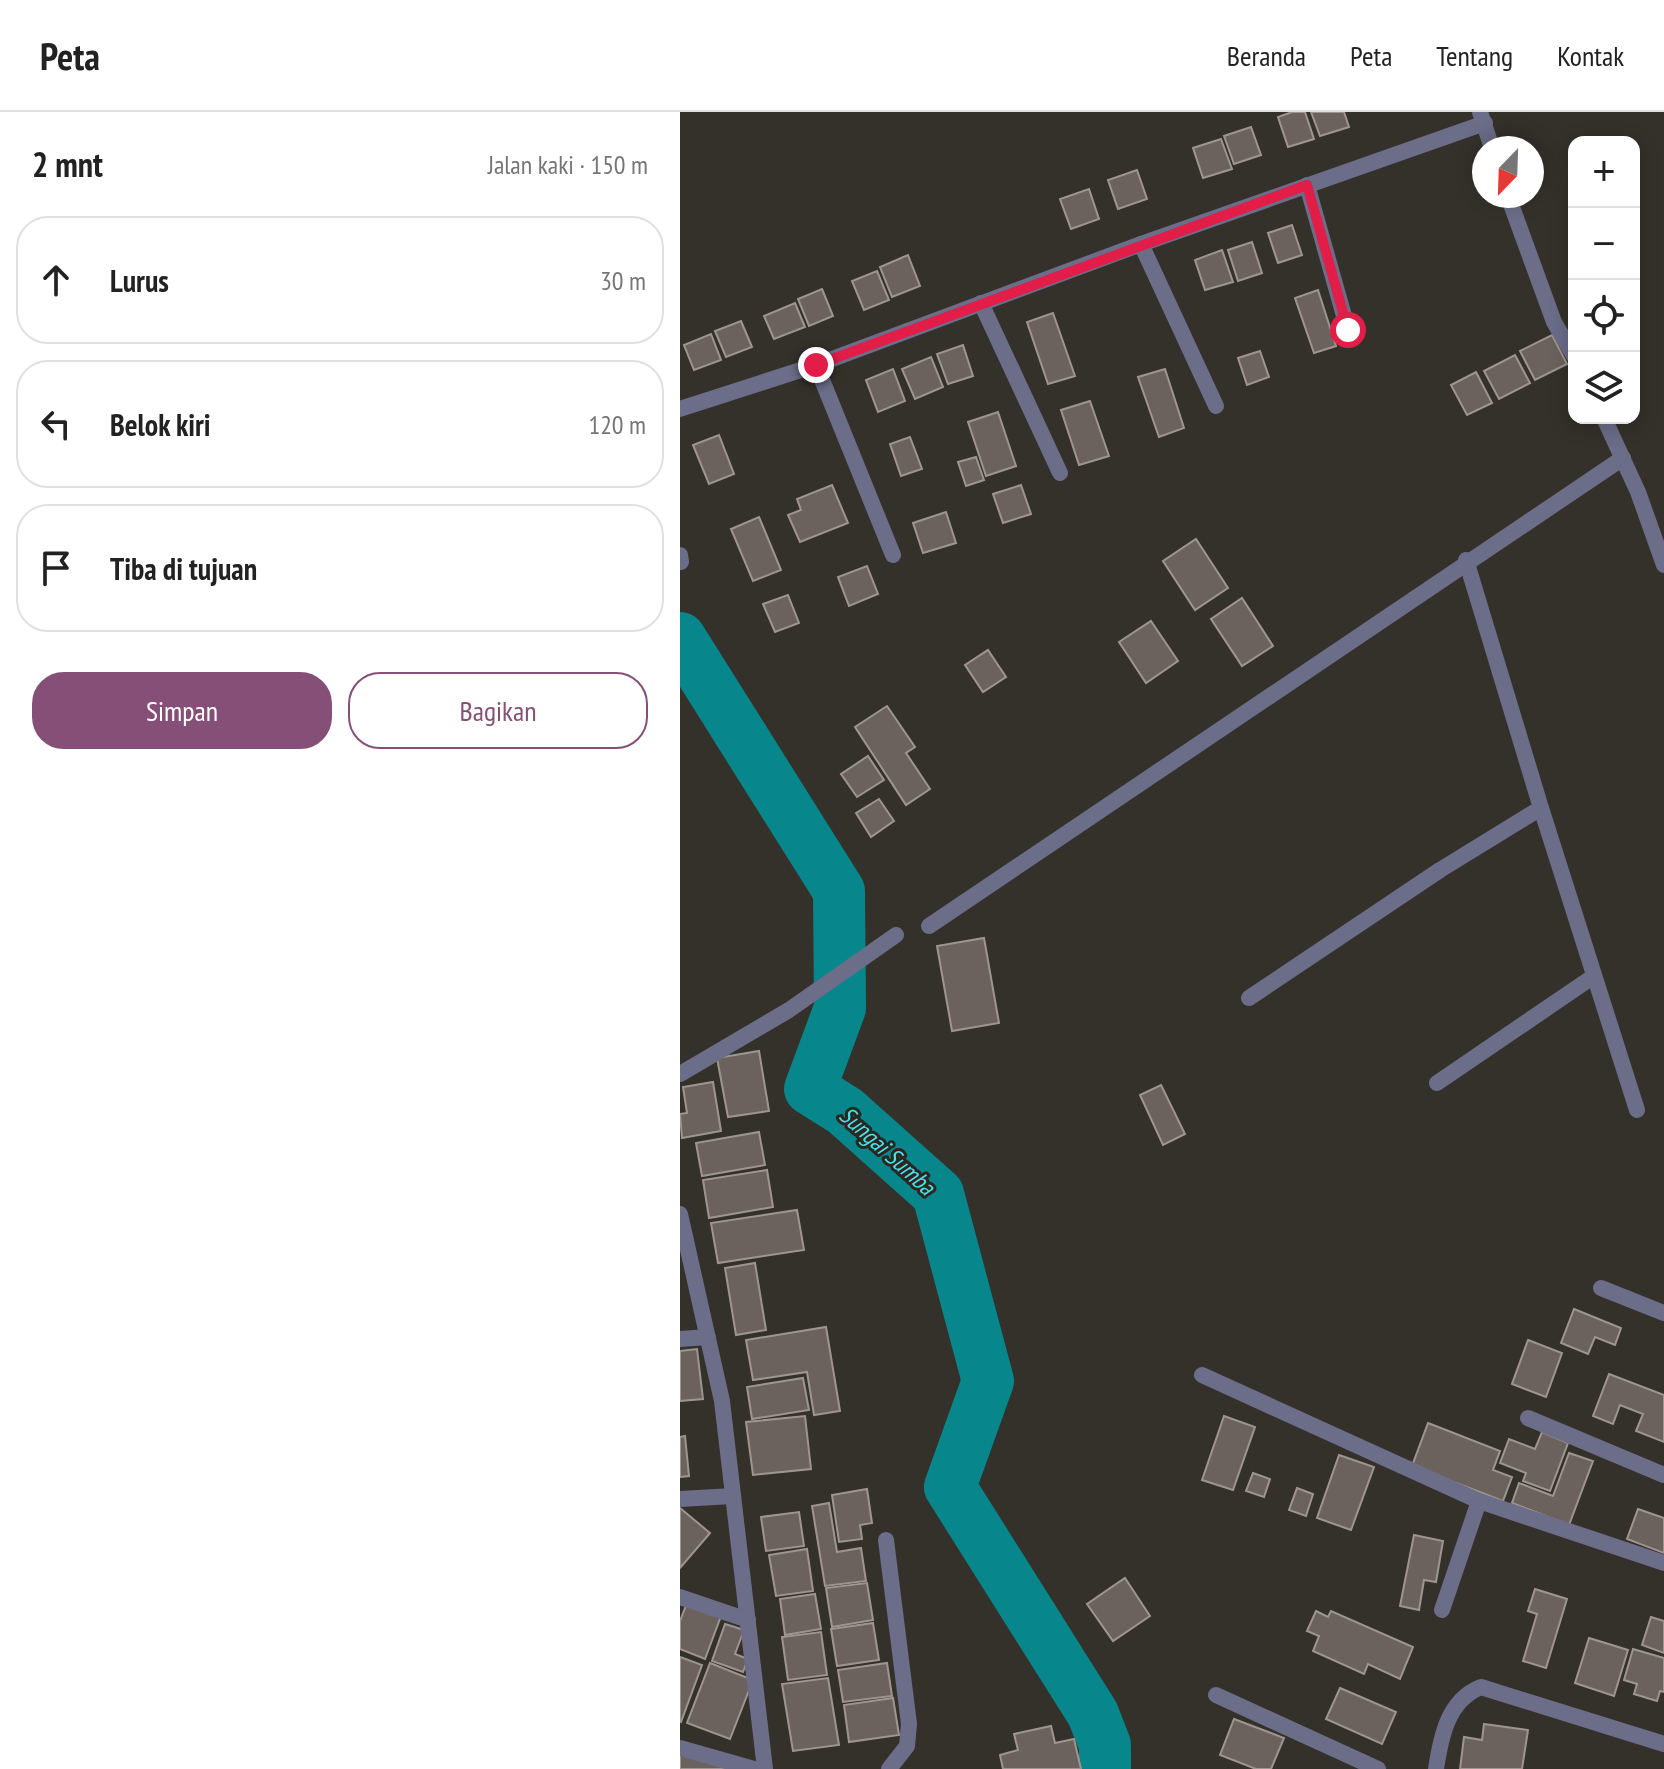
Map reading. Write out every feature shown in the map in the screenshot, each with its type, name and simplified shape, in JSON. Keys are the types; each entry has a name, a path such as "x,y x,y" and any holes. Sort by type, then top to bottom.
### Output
{"street":[{"path":"680,409 816,365 1482,118"},
{"path":"1307,185 1348,330"},
{"path":"1512,208 1554,322 1572,352"},
{"path":"1141,244 1216,406"},
{"path":"981,303 1060,473"},
{"path":"816,365 893,555"},
{"path":"1607,424 1664,565"},
{"path":"929,926 1466,560 1623,458"},
{"path":"1466,560 1637,1110"},
{"path":"1249,998 1440,870 1541,808"},
{"path":"680,1074 789,1010 896,935"},
{"path":"1437,1083 1594,976"},
{"path":"680,1214 722,1401 765,1769"},
{"path":"1601,1288 1664,1313"},
{"path":"680,1339 708,1337"},
{"path":"1202,1375 1479,1501 1664,1563"},
{"path":"1528,1418 1664,1475"},
{"path":"680,1499 733,1496"},
{"path":"1442,1610 1479,1501"},
{"path":"886,1540 909,1724 907,1746 889,1769"},
{"path":"680,1597 748,1620"},
{"path":"1436,1769 1441,1741 1457,1701 1481,1687 1664,1744"},
{"path":"1216,1695 1378,1769"},
{"path":"680,1748 754,1769"}],"building":[{"path":"1305,112 1314,139 1288,147 1278,117"},
{"path":"1311,112 1344,112 1349,127 1320,136"},
{"path":"1251,127 1261,155 1234,164 1224,136"},
{"path":"1221,139 1232,169 1203,178 1193,148"},
{"path":"1137,170 1147,199 1118,209 1108,180"},
{"path":"1089,189 1099,219 1071,229 1060,199"},
{"path":"1292,225 1302,255 1278,263 1268,233"},
{"path":"1252,242 1262,273 1238,281 1228,250"},
{"path":"1222,250 1233,282 1205,290 1195,260"},
{"path":"908,255 920,286 892,297 880,267"},
{"path":"877,271 889,300 864,310 852,281"},
{"path":"822,289 833,316 809,326 798,299"},
{"path":"1318,290 1336,346 1314,353 1295,298"},
{"path":"795,303 805,327 774,339 764,316"},
{"path":"1053,313 1075,376 1048,384 1027,322"},
{"path":"741,321 752,347 726,357 715,331"},
{"path":"711,334 721,360 694,370 684,345"},
{"path":"1552,335 1567,364 1535,380 1520,351"},
{"path":"963,345 973,376 948,384 937,354"},
{"path":"1260,351 1269,377 1247,385 1238,358"},
{"path":"1515,355 1530,383 1499,399 1484,371"},
{"path":"931,357 943,387 915,399 902,369"},
{"path":"893,369 905,401 878,412 866,380"},
{"path":"1165,369 1184,428 1159,437 1138,377"},
{"path":"1476,372 1492,403 1467,415 1451,385"},
{"path":"1090,401 1109,456 1079,465 1061,410"},
{"path":"998,412 1016,466 986,476 968,422"},
{"path":"719,435 734,474 709,484 693,445"},
{"path":"910,437 922,469 901,476 890,444"},
{"path":"976,457 984,480 966,486 958,462"},
{"path":"832,485 848,523 800,542 788,515 801,510 797,499"},
{"path":"1021,485 1031,514 1003,523 993,494"},
{"path":"946,512 956,543 923,553 913,523"},
{"path":"759,517 781,570 753,581 731,529"},
{"path":"1196,539 1228,588 1195,610 1163,561"},
{"path":"867,566 878,594 849,606 838,577"},
{"path":"788,595 799,623 775,632 763,604"},
{"path":"1242,598 1273,646 1242,666 1211,619"},
{"path":"1151,621 1178,661 1146,683 1119,642"},
{"path":"988,650 1006,677 983,692 965,665"},
{"path":"887,706 915,747 906,753 930,789 906,805 855,727"},
{"path":"868,756 884,780 857,797 841,774"},
{"path":"879,799 894,821 871,837 856,813"},
{"path":"984,938 999,1023 952,1031 937,946"},
{"path":"759,1051 769,1111 728,1117 717,1058"},
{"path":"713,1082 721,1131 682,1138 680,1114 687,1113 683,1087"},
{"path":"1161,1085 1185,1134 1163,1145 1140,1095"},
{"path":"759,1132 765,1165 702,1176 696,1143"},
{"path":"767,1170 773,1207 709,1218 703,1180"},
{"path":"797,1210 804,1250 718,1263 711,1223"},
{"path":"755,1263 766,1330 736,1335 725,1268"},
{"path":"1574,1309 1621,1328 1615,1345 1595,1337 1588,1354 1561,1343"},
{"path":"826,1327 840,1411 814,1415 807,1372 753,1380 746,1340"},
{"path":"1528,1340 1562,1353 1546,1397 1512,1384"},
{"path":"697,1349 703,1399 680,1401 680,1351"},
{"path":"1609,1374 1664,1395 1664,1442 1636,1431 1643,1414 1620,1405 1613,1424 1593,1416"},
{"path":"803,1378 809,1410 752,1419 747,1387"},
{"path":"805,1416 811,1469 753,1475 746,1422"},
{"path":"1224,1416 1255,1427 1233,1490 1202,1480"},
{"path":"1428,1423 1500,1451 1493,1470 1512,1477 1503,1501 1412,1466"},
{"path":"1542,1432 1568,1443 1550,1491 1523,1481 1526,1473 1500,1463 1509,1439 1535,1449"},
{"path":"685,1436 689,1476 680,1477 680,1437"},
{"path":"1569,1453 1593,1461 1569,1525 1512,1503 1519,1483 1553,1496"},
{"path":"1339,1455 1374,1467 1351,1530 1317,1518"},
{"path":"1253,1473 1270,1479 1264,1497 1246,1491"},
{"path":"1297,1488 1313,1494 1306,1516 1289,1510"},
{"path":"867,1489 872,1523 860,1525 862,1539 839,1542 832,1495"},
{"path":"829,1503 837,1552 861,1548 866,1581 825,1586 812,1506"},
{"path":"680,1508 710,1533 680,1568"},
{"path":"1638,1509 1664,1518 1664,1553 1627,1539"},
{"path":"799,1512 804,1546 766,1551 761,1517"},
{"path":"1414,1535 1443,1541 1436,1582 1424,1580 1419,1610 1400,1606"},
{"path":"807,1549 813,1591 776,1596 769,1555"},
{"path":"1125,1578 1150,1616 1113,1641 1087,1604"},
{"path":"867,1583 873,1620 832,1627 826,1588"},
{"path":"1535,1589 1567,1599 1546,1668 1523,1661 1537,1614 1528,1611"},
{"path":"815,1594 821,1629 785,1635 780,1599"},
{"path":"687,1603 721,1616 705,1659 680,1649 680,1621"},
{"path":"1316,1611 1328,1617 1331,1611 1413,1647 1400,1679 1368,1664 1364,1674 1313,1651 1319,1636 1307,1631"},
{"path":"1651,1617 1664,1621 1664,1653 1642,1645"},
{"path":"873,1623 879,1660 837,1666 831,1629"},
{"path":"725,1624 744,1630 735,1654 748,1659 743,1672 712,1661"},
{"path":"821,1632 827,1675 788,1680 782,1637"},
{"path":"1589,1638 1628,1650 1614,1696 1575,1683"},
{"path":"1633,1649 1664,1658 1664,1692 1660,1691 1657,1701 1634,1694 1637,1684 1624,1680"},
{"path":"680,1657 702,1665 681,1722 680,1721"},
{"path":"710,1663 753,1680 730,1739 687,1723"},
{"path":"887,1663 892,1696 843,1702 838,1670"},
{"path":"828,1678 839,1745 793,1751 782,1684"},
{"path":"1340,1688 1396,1712 1382,1744 1326,1719"},
{"path":"893,1698 899,1735 849,1742 844,1705"},
{"path":"1234,1719 1284,1738 1271,1769 1256,1769 1220,1755"},
{"path":"1484,1724 1528,1730 1522,1769 1460,1769 1464,1737 1482,1740"},
{"path":"1051,1726 1055,1743 1074,1739 1081,1769 1003,1769 1000,1755 1018,1750 1014,1734"},
{"path":"680,1754 730,1769 680,1769"}],"waterway":[{"name":"Sungai Sumba","path":"680,638 839,891 840,1008 810,1089 845,1111 938,1194 988,1381 950,1487 1093,1714 1105,1745 1105,1769"}],"route":[{"path":"816,365 1307,185 1348,330"}]}
